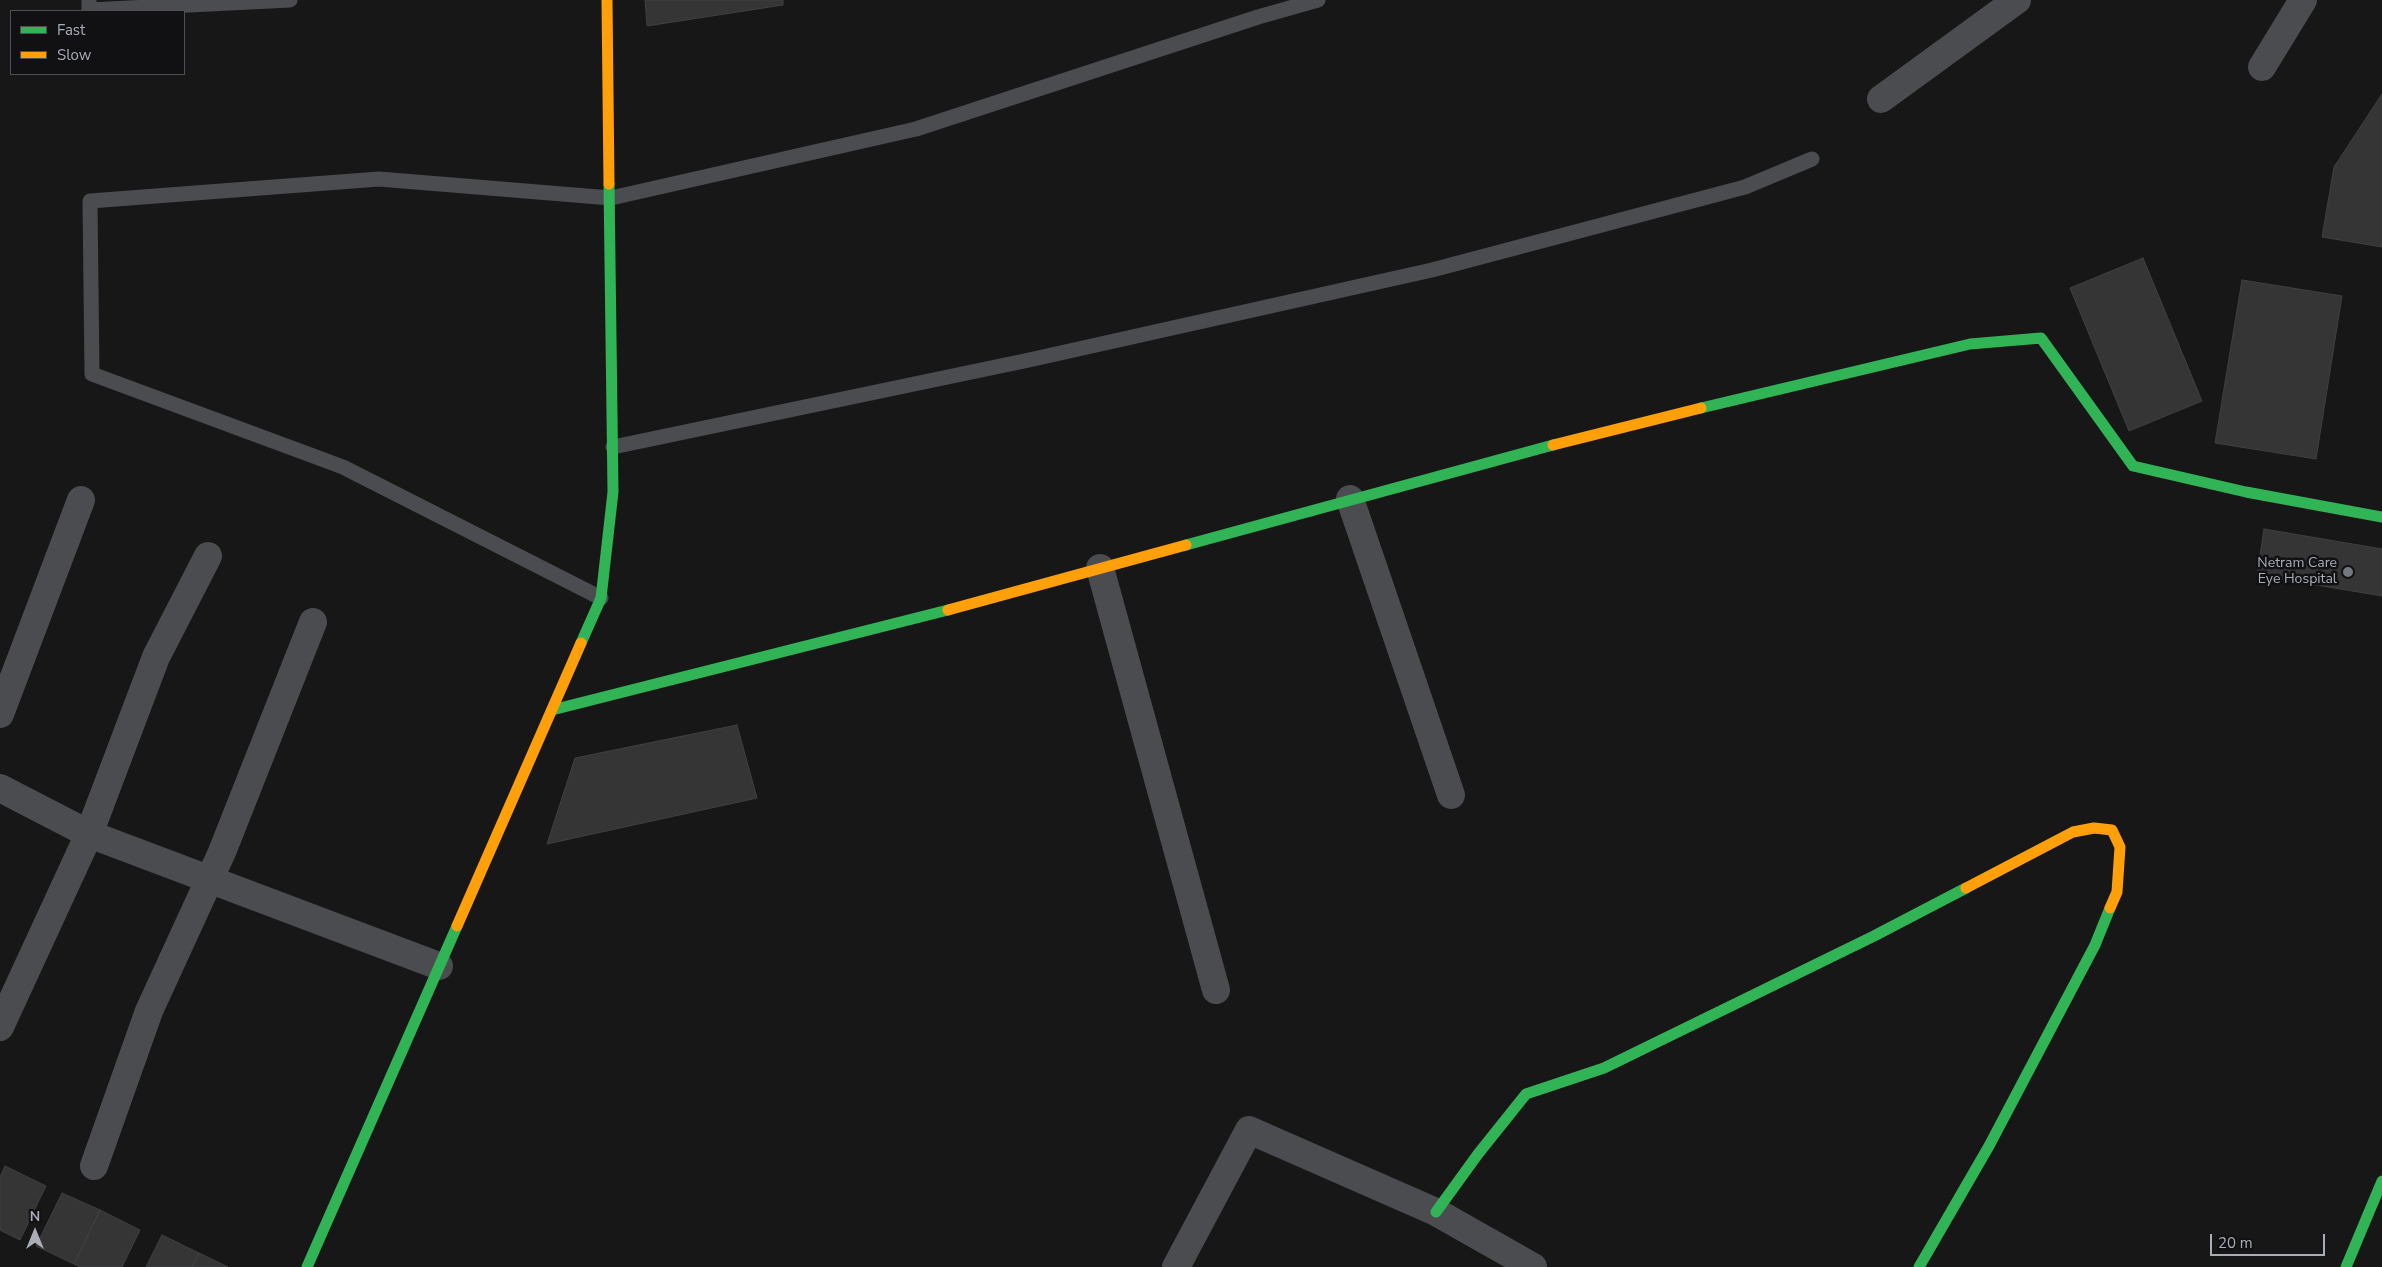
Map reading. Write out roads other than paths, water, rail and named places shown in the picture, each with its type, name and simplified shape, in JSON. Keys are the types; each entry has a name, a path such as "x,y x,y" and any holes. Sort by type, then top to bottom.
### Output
{"street":[{"path":"307,1267 601,598 614,492 607,0"},
{"path":"1881,99 2017,0"},
{"path":"2262,67 2303,0"},
{"path":"552,710 923,617 1599,433 1970,344 2041,338 2133,466 2246,492 2382,518"},
{"path":"0,714 81,500"},
{"path":"1350,500 1451,795"},
{"path":"0,1027 89,834 156,657 208,556"},
{"path":"1100,568 1216,990"},
{"path":"94,1166 148,1011 210,878 313,622"},
{"path":"0,788 89,834 210,878 439,966"},
{"path":"1436,1212 1478,1154 1526,1094 1604,1068 1874,936 2073,832 2094,828 2112,830 2120,847 2117,892 2095,944 1989,1146 1919,1267"},
{"path":"1176,1267 1249,1130 1436,1212 1533,1267"},
{"path":"2346,1267 2382,1181"}],"lane":[{"path":"89,0 89,10 290,0"},
{"path":"601,598 343,467 92,374 90,201 379,179 610,198 916,129 1258,17 1318,0"},
{"path":"614,447 1029,360 1432,270 1745,187 1812,159"}],"place":[{"name":"Netram Care Eye Hospital","path":"2348,572"}]}
